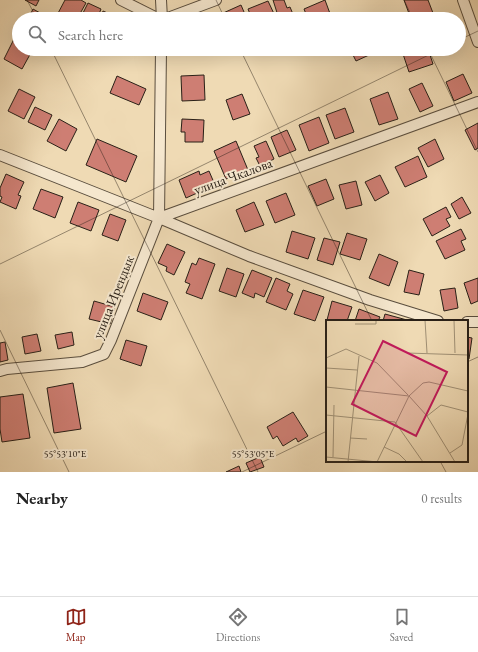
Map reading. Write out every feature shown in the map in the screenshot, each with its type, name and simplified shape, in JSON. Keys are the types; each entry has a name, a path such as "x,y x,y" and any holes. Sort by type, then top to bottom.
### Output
{"street":[{"path":"121,0 146,12"},
{"path":"160,12 161,0"},
{"path":"184,12 216,0"},
{"path":"462,0 478,42"},
{"path":"159,218 161,56"},
{"name":"улица Чкалова","path":"159,218 478,102"},
{"path":"0,154 249,256 370,300 435,320"},
{"name":"улица Ирендык","path":"0,371 7,369 82,362 104,354 112,340 159,218"}],"building":[{"path":"25,0 39,0 36,6"},
{"path":"65,0 81,0 86,3 81,12 59,12"},
{"path":"273,0 284,0 287,8 290,7 292,12 277,12"},
{"path":"325,0 329,12 305,12 304,9"},
{"path":"404,0 428,0 433,12 408,12"},
{"path":"268,1 273,12 249,12 248,9"},
{"path":"88,3 101,9 100,12 84,12"},
{"path":"241,5 244,12 225,12"},
{"path":"33,9 38,12 32,12"},
{"path":"12,43 12,56 29,56 22,69 4,59"},
{"path":"354,56 367,56 356,61"},
{"path":"404,56 430,56 433,64 409,72"},
{"path":"463,74 472,93 454,101 446,82"},
{"path":"204,75 205,100 182,101 181,76"},
{"path":"117,76 146,89 139,105 110,93"},
{"path":"422,83 433,106 420,112 409,89"},
{"path":"19,89 35,97 24,119 8,111"},
{"path":"388,92 398,119 379,125 370,99"},
{"path":"242,94 250,114 233,120 226,100"},
{"path":"35,107 52,115 45,130 28,122"},
{"path":"345,108 354,132 335,139 326,115"},
{"path":"319,117 329,143 309,151 299,125"},
{"path":"59,119 77,129 66,151 47,141"},
{"path":"182,119 204,120 203,142 185,142 185,132 181,132"},
{"path":"478,123 478,148 475,150 465,130"},
{"path":"287,130 296,150 279,157 271,137"},
{"path":"97,139 137,156 126,182 86,165"},
{"path":"435,139 444,159 428,167 418,148"},
{"path":"236,141 248,170 226,179 214,151"},
{"path":"266,141 274,159 260,166 256,158 259,157 254,146"},
{"path":"418,156 427,177 405,187 395,167"},
{"path":"199,171 200,175 209,171 215,185 186,198 179,180"},
{"path":"6,174 24,182 18,195 21,196 16,209 0,202 2,197 0,196 0,188"},
{"path":"380,175 389,193 375,201 365,182"},
{"path":"326,179 334,199 317,206 308,186"},
{"path":"356,181 362,205 346,209 339,185"},
{"path":"41,189 63,197 55,218 33,209"},
{"path":"286,193 295,215 275,223 266,201"},
{"path":"462,197 471,213 459,219 451,204"},
{"path":"78,202 99,210 91,231 70,223"},
{"path":"254,202 264,225 245,232 236,210"},
{"path":"446,207 451,217 446,219 450,226 432,236 423,219"},
{"path":"110,214 126,220 118,241 102,235"},
{"path":"461,229 466,239 461,241 465,250 445,259 436,241"},
{"path":"292,231 315,238 308,259 286,252"},
{"path":"347,233 367,239 360,260 340,254"},
{"path":"324,238 340,242 333,265 317,260"},
{"path":"167,244 185,252 174,275 166,271 167,267 158,263"},
{"path":"379,254 398,262 389,286 369,278"},
{"path":"199,258 215,264 202,299 186,293 190,284 185,282 192,263 196,265"},
{"path":"227,268 244,274 236,297 219,291"},
{"path":"252,270 272,278 264,297 255,293 254,298 242,293"},
{"path":"409,270 424,274 419,295 404,292"},
{"path":"276,278 290,284 287,291 293,294 286,310 266,302"},
{"path":"478,278 478,301 471,304 464,283"},
{"path":"455,288 458,308 444,311 440,290"},
{"path":"303,290 324,297 315,321 294,314"},
{"path":"143,293 168,302 161,320 137,311"},
{"path":"94,301 115,307 110,324 89,319"},
{"path":"332,301 352,307 347,320 327,320"},
{"path":"359,309 380,317 378,320 355,320"},
{"path":"385,314 407,320 383,320"},
{"path":"72,332 74,345 58,349 55,335"},
{"path":"37,334 41,351 25,354 22,337"},
{"path":"468,337 472,338 468,358"},
{"path":"126,340 147,346 141,366 120,359"},
{"path":"5,342 8,360 0,362 0,343"},
{"path":"73,383 81,429 54,433 47,388"},
{"path":"23,394 30,438 2,442 0,429 0,397"},
{"path":"293,412 308,436 298,442 296,438 283,446 277,436 273,439 267,427"},
{"path":"260,457 264,467 250,472 246,463"},
{"path":"239,466 241,472 226,472"}]}
